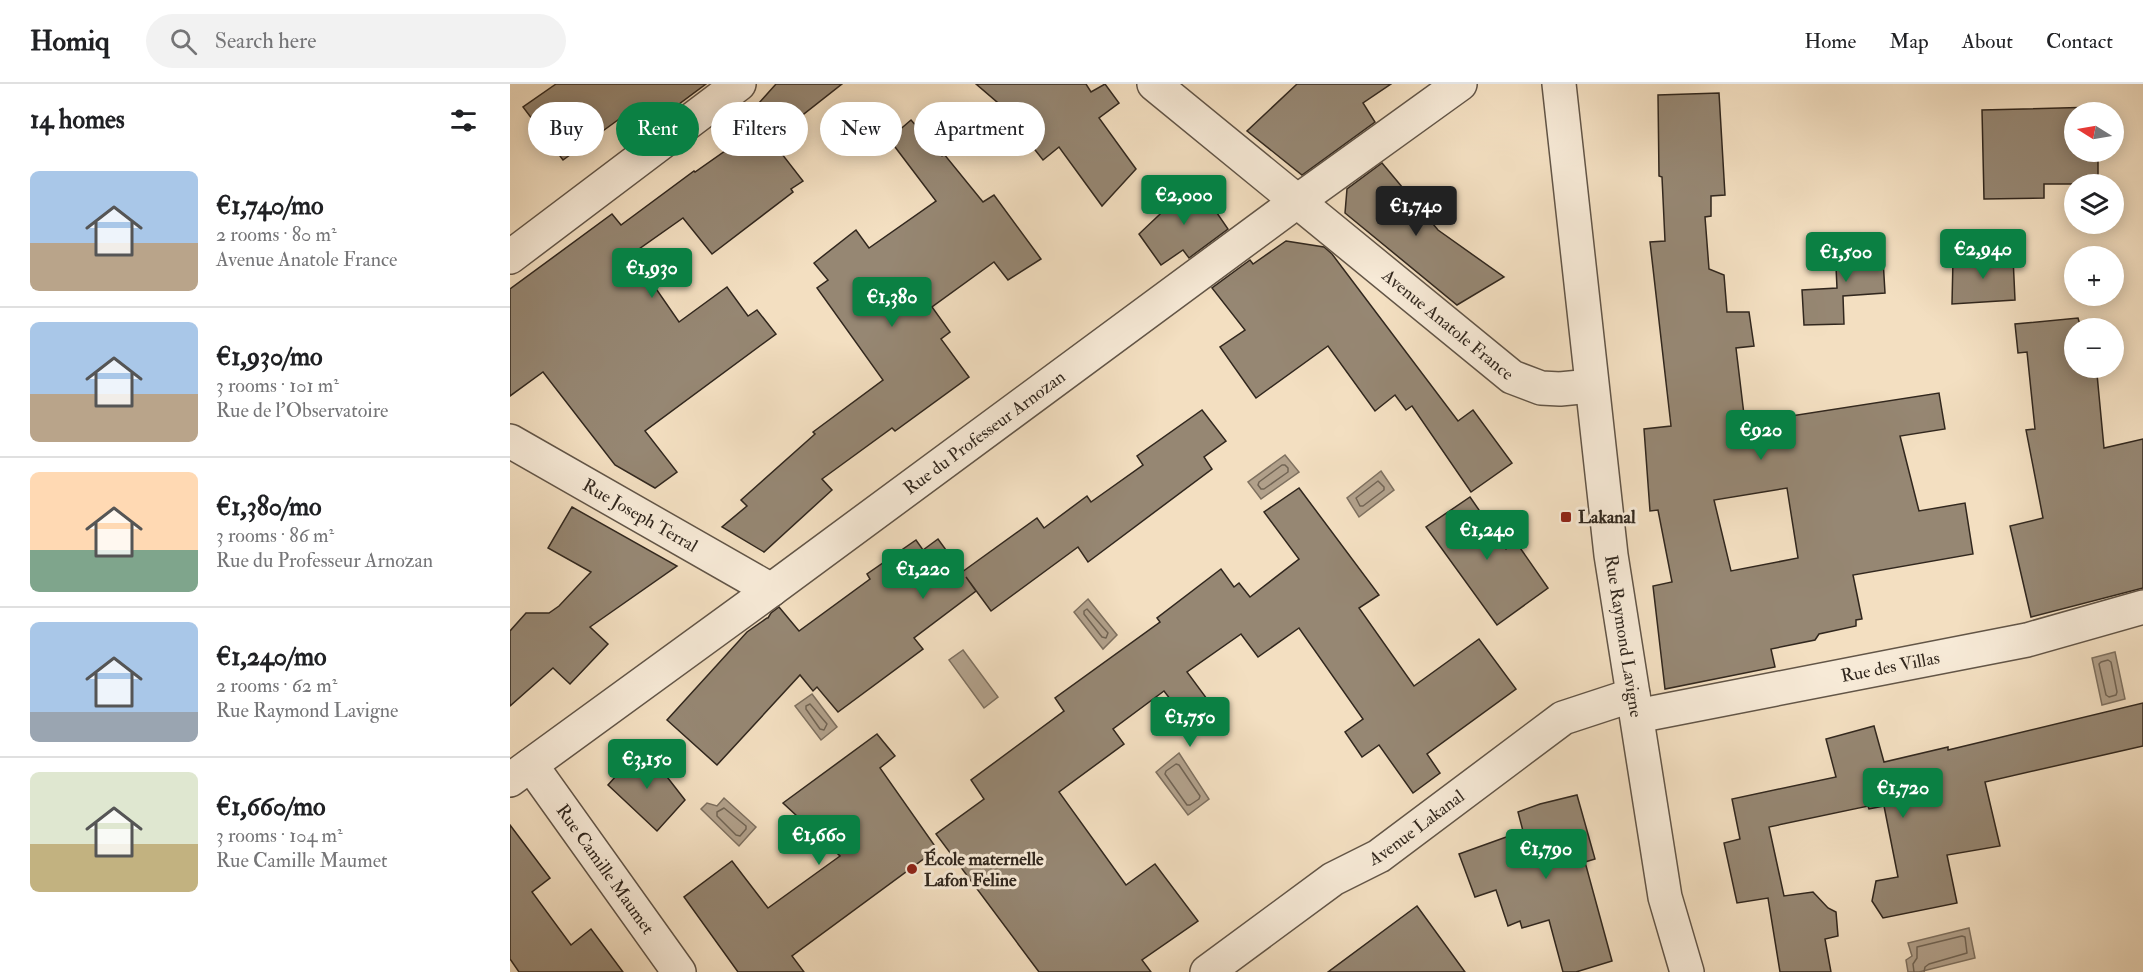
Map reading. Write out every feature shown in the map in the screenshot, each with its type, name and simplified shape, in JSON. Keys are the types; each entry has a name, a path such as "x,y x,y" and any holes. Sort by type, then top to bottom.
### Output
{"street":[{"path":"510,257 739,84"},
{"name":"Avenue Anatole France","path":"1154,84 1299,200 1512,377 1541,388 1591,386"},
{"name":"Rue du Professeur Arnozan","path":"520,773 1460,84"},
{"name":"Rue Raymond Lavigne","path":"1558,84 1611,555 1665,897 1687,972"},
{"name":"Rue Joseph Terral","path":"510,441 771,591"},
{"name":"Rue des Villas","path":"1635,706 2027,640 2143,607"},
{"name":"Avenue Lakanal","path":"1207,972 1333,879 1379,856 1563,718 1635,706"},
{"name":"Rue Camille Maumet","path":"520,773 679,972"}],"water":[{"path":"1285,455 1299,472 1261,499 1248,482"},
{"path":"1381,471 1394,490 1359,517 1347,498"},
{"path":"1088,599 1117,635 1103,649 1074,612"},
{"path":"963,650 998,697 984,708 949,660"},
{"path":"2115,652 2125,699 2102,705 2092,658"},
{"path":"812,694 837,727 821,740 795,706"},
{"path":"1179,753 1209,799 1188,815 1156,772"},
{"path":"724,798 756,827 739,846 701,809 707,803 717,806"},
{"path":"1969,928 1975,958 1919,972 1908,972 1906,960 1912,956 1908,943"}],"building":[{"path":"556,84 706,84 682,102 616,102 616,121 604,130 604,102 530,102"},
{"path":"776,84 842,84 808,111 808,102 760,102"},
{"path":"976,84 1086,84 1091,92 1105,84 1119,103 1099,118 1136,169 1102,206 1059,147 1043,160 1040,156 1045,156 1045,102 997,102"},
{"path":"1297,84 1391,84 1363,103 1375,122 1302,175 1247,131"},
{"path":"1719,93 1725,195 1711,196 1711,216 1705,217 1709,269 1724,275 1727,312 1749,312 1754,346 1736,348 1745,423 1939,393 1945,429 1900,436 1919,511 1965,503 1973,554 1853,575 1862,619 1856,620 1856,626 1819,634 1815,640 1771,649 1775,667 1665,689 1653,586 1672,582 1658,510 1650,511 1644,429 1671,426 1650,242 1665,241 1662,177 1659,176 1658,95","holes":["1787,488 1798,558 1731,571 1714,500"]},
{"path":"528,104 528,114 523,107"},
{"path":"2064,108 2064,162 2098,162 2098,174 2064,174 2064,184 2044,184 2044,198 1984,199 1982,110"},
{"path":"911,120 914,123 914,156 946,156 983,202 994,195 1041,259 1008,280 994,262 932,307 950,332 941,339 969,377 895,431 892,428 822,479 832,490 764,552 722,527 747,506 741,500 815,434 813,432 883,380 817,288 828,280 814,263 856,230 869,248 936,201 902,156 902,128"},
{"path":"718,156 783,156 803,181 791,189 793,192 712,254 683,218 632,254 679,322 727,287 748,316 757,310 776,334 645,431 677,472 655,488 615,465 543,372 510,396 510,289 612,214 621,225"},
{"path":"1382,163 1438,230 1504,277 1457,305 1345,213 1347,189"},
{"path":"1195,181 1228,229 1189,258 1183,250 1161,265 1139,234"},
{"path":"1286,241 1324,247 1332,254 1458,421 1473,410 1512,463 1471,492 1412,406 1406,410 1395,395 1375,411 1328,346 1256,398 1220,347 1245,330 1212,288 1250,260 1253,264"},
{"path":"1882,242 1885,293 1843,296 1844,324 1804,325 1802,290 1837,288 1835,245"},
{"path":"2013,257 2015,300 1952,304 1953,259"},
{"path":"2064,319 2064,378 2097,378 2104,448 2143,439 2143,588 2031,617 2010,526 2043,518 2026,430 2035,429 2027,352 2018,353 2015,324"},
{"path":"1202,410 1226,441 1204,457 1212,469 1088,562 1078,547 991,611 966,577 976,591 914,638 923,649 838,712 817,687 813,691 800,675 717,765 667,720 747,632 768,618 779,607 799,631 870,579 867,574 916,540 923,550 938,539 962,572 1037,518 1044,528 1087,496 1091,502 1143,465 1137,456"},
{"path":"1299,488 1379,595 1359,608 1414,686 1479,639 1516,689 1427,754 1440,773 1413,793 1379,745 1362,757 1345,732 1363,719 1299,628 1258,657 1241,634 1187,672 1210,703 1187,721 1164,691 1113,729 1124,744 1059,792 1126,885 1155,864 1198,921 1142,960 1151,972 1039,972 936,834 984,799 971,780 1064,711 1055,698 1160,622 1157,618 1221,569 1234,587 1239,583 1250,597 1299,559 1264,512"},
{"path":"1470,497 1506,549 1516,542 1548,588 1497,625 1426,527"},
{"path":"572,507 677,566 590,627 608,644 570,684 553,668 510,706 510,631 526,613 549,613 559,606 591,572 548,548"},
{"path":"2143,703 2143,746 1985,782 2000,846 1947,855 1957,903 1883,918 1872,901 1876,881 1898,877 1884,806 1869,809 1868,806 1769,827 1784,896 1813,892 1828,908 1836,912 1838,936 1825,939 1831,972 1780,972 1768,898 1737,903 1724,843 1740,839 1732,799 1836,777 1826,739 1874,726 1884,762 1948,747 1948,750"},
{"path":"877,734 895,756 880,768 937,849 792,956 804,972 738,972 684,897 732,861 768,908 840,856 783,803"},
{"path":"643,746 685,800 657,831 608,785"},
{"path":"1577,795 1595,859 1585,862 1612,961 1576,972 1563,972 1549,920 1522,928 1520,921 1508,926 1496,890 1475,897 1459,854 1523,831 1518,812"},
{"path":"510,825 550,878 532,892 571,945 591,929 623,972 519,972 510,959"},
{"path":"1417,906 1465,972 1328,972"}],"place":[{"name":"Lakanal","path":"1566,517"},
{"name":"École maternelle Lafon Feline","path":"912,869"}]}
